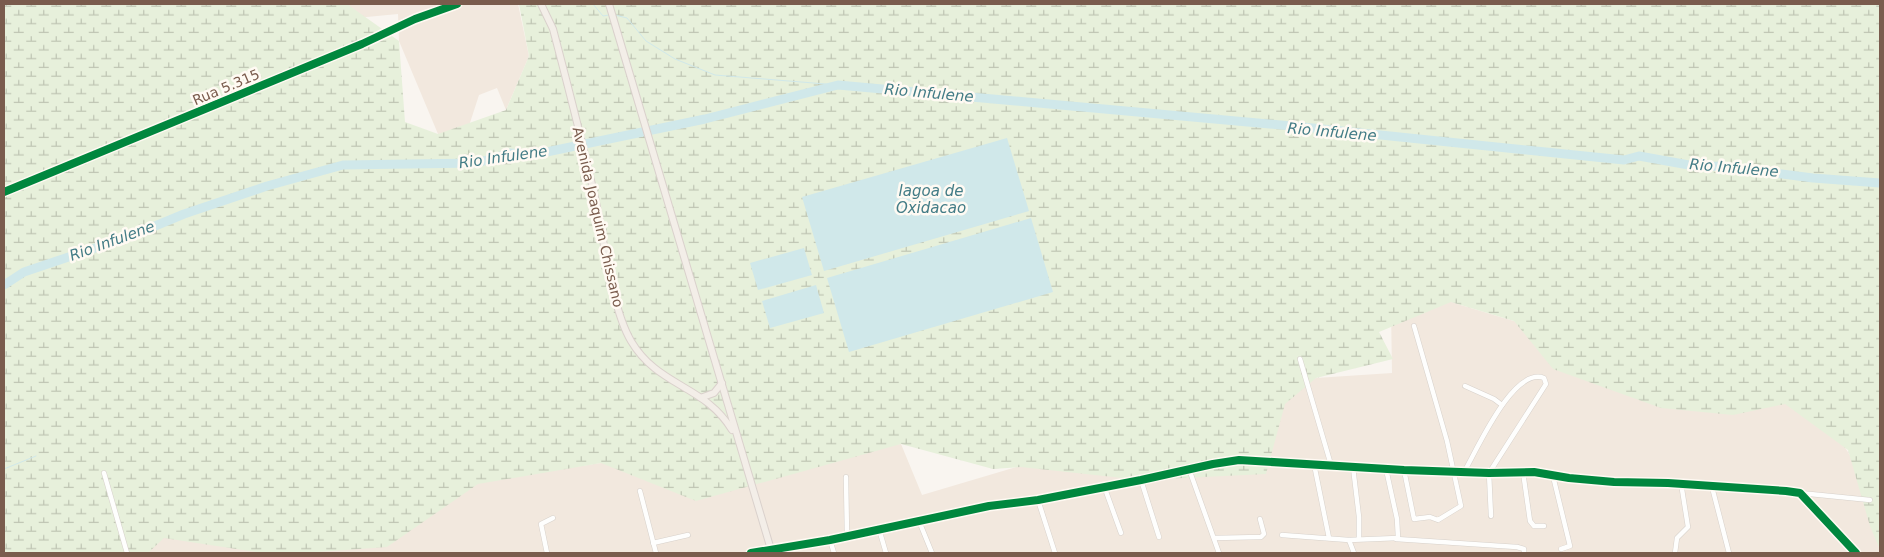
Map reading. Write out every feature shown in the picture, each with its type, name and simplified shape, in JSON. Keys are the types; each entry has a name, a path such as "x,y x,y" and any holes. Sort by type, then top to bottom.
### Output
{"main road":[{"name":"Avenida Joaquim Chissano","path":"541,4 553,29 586,161 620,311 630,339 645,361 659,373 703,397 725,419 736,438"},
{"path":"610,6 771,552"},
{"path":"703,397 714,393 722,383"}],"street":[{"name":"Rua 5.315","path":"4,192 362,44 415,19 457,4"},
{"path":"1404,470 1413,518 1430,517 1436,520 1461,506 1447,441 1414,326"},
{"path":"1300,359 1331,465"},
{"path":"1464,472 1502,405 1514,389 1528,380 1540,377 1545,381 1546,384 1489,473 1491,516"},
{"path":"1466,386 1494,399 1502,405"},
{"path":"751,553 771,552 989,506 1038,500 1239,460 1404,470 1489,473 1523,472 1614,482 1681,483 1870,500"},
{"path":"1314,464 1329,538"},
{"path":"1353,467 1359,540"},
{"path":"1190,469 1219,553"},
{"path":"1386,469 1397,519 1398,535 1396,539"},
{"path":"1523,472 1530,521 1534,526 1544,526"},
{"path":"104,473 127,553"},
{"path":"1553,476 1570,546 1561,549"},
{"path":"846,477 848,536"},
{"path":"1141,480 1159,536"},
{"path":"1675,553 1677,538 1688,527 1681,483"},
{"path":"1104,486 1121,533"},
{"path":"1712,487 1729,553"},
{"path":"640,491 656,553"},
{"path":"1800,493 1856,553"},
{"path":"1038,500 1054,553"},
{"path":"547,553 541,524 553,518"},
{"path":"1214,538 1261,537 1264,534 1260,520"},
{"path":"918,521 932,553"},
{"path":"879,529 886,553"},
{"path":"653,544 688,535"},
{"path":"1282,535 1349,540 1396,539 1520,547 1524,549 1524,553"},
{"path":"830,540 834,553"},
{"path":"1349,540 1354,553"}],"shaded area":[{"path":"276,4 518,4 529,56 506,110 497,88 479,95 467,132 438,134 399,41 398,14 293,24"},
{"path":"1431,296 1826,416 1880,505 1880,553 4,553 601,463 901,444 922,495 1316,378 1392,373 1391,308"}],"green space":[{"path":"4,4 347,4 399,41 405,122 438,134 506,110 529,56 519,4 1880,4 1880,550 1870,526 1848,450 1785,404 1733,415 1661,408 1553,369 1514,321 1451,302 1379,332 1393,359 1316,378 1285,404 1266,474 1141,480 1021,467 993,469 901,444 696,501 601,463 478,484 387,547 304,553 263,553 164,538 148,553 4,553"}],"water":[{"name":"lagoa de Oxidacao","path":"1007,138 1029,211 824,271 802,197"},
{"name":"lagoa de Oxidacao","path":"1031,218 1053,292 849,352 827,278"},
{"path":"804,248 812,275 758,290 750,263"},
{"path":"816,285 824,313 770,328 762,301"}],"waterway":[{"path":"593,4 603,16 609,15"},
{"path":"615,15 627,18 646,41 675,59 715,75 838,85"},
{"name":"Rio Infulene","path":"4,285 24,272 131,236 184,214 267,186 343,165 477,163 510,153 532,155 705,119 838,85 1303,127 1624,160 1639,156 1700,167 1720,166 1813,178 1880,183"},
{"path":"4,469 36,456"}],"cycle path":[{"path":"4,192 362,44 415,19 457,4"},
{"path":"751,553 830,540 989,506 1038,500 1239,460 1404,470 1489,473 1534,472 1569,478 1614,482 1668,483 1800,493 1856,553"}]}
